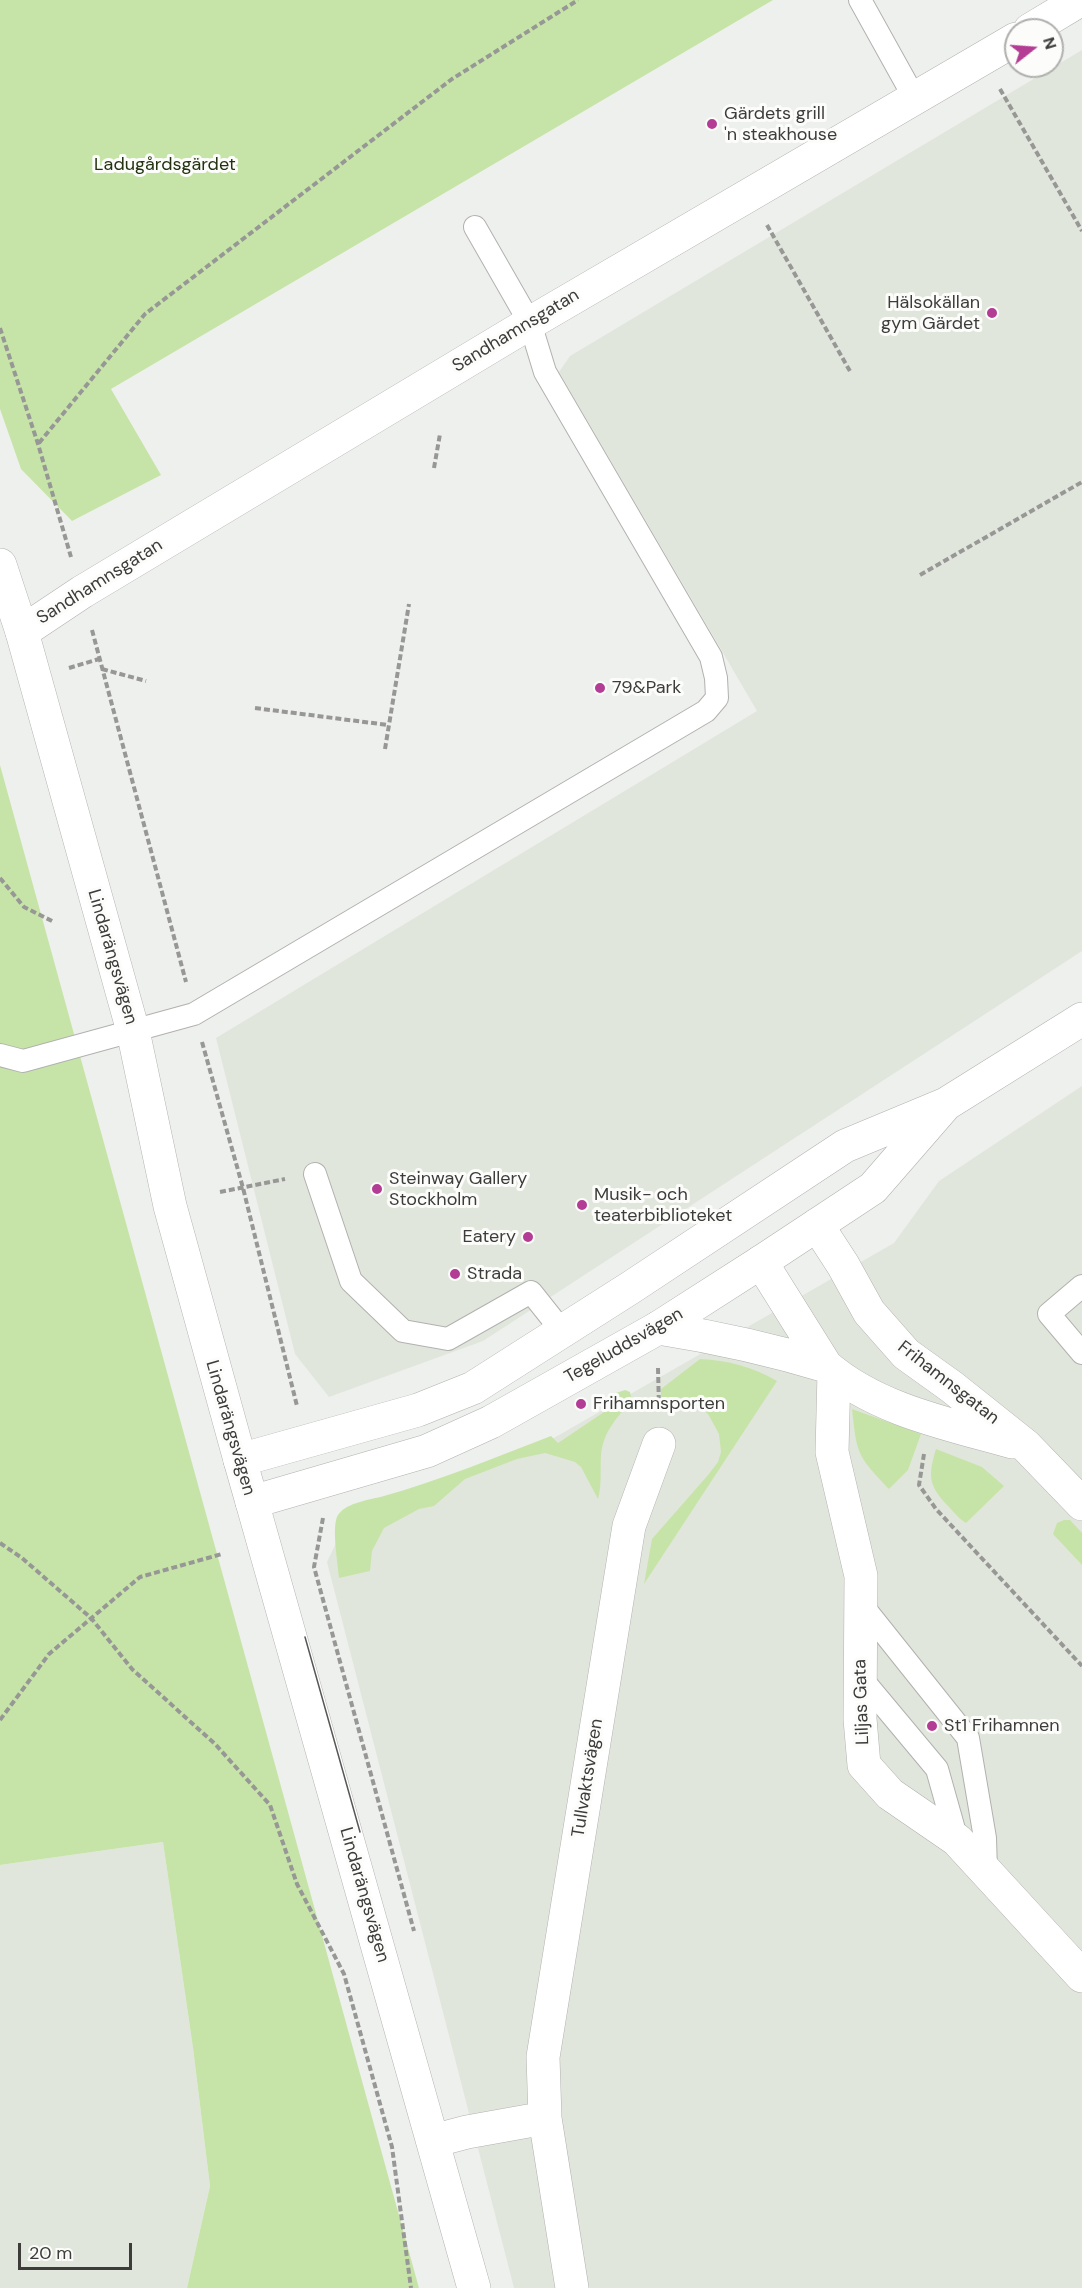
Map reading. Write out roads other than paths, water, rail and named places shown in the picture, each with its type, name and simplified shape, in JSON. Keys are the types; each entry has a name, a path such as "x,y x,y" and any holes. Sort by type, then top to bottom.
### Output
{"street":[{"path":"1050,18 1080,0"},
{"name":"Sandhamnsgatan","path":"11,631 82,592 530,323 1004,46"},
{"name":"Lindarängsvägen","path":"0,565 11,631 133,1031 170,1206 474,2288"},
{"name":"Tegeluddsvägen","path":"240,1460 418,1410 473,1388 845,1146 946,1104 1082,1019"},
{"name":"Tegeluddsvägen","path":"252,1502 427,1450 491,1422 658,1328 873,1188 946,1104"},
{"name":"Frihamnsgatan","path":"791,1182 869,1312 906,1354 1026,1446 1082,1504"},
{"name":"Frihamnsgatan","path":"736,1218 761,1262 830,1369"},
{"name":"Frihamnsgatan","path":"658,1328 715,1337 781,1352 830,1369 870,1396 937,1421 1026,1446"},
{"name":"Liljas Gata","path":"830,1369 832,1452 861,1576 860,1719 864,1765 890,1794 957,1840 1082,1976"},
{"name":"Tullvaktsvägen","path":"572,2288 545,2118 543,2057 629,1526 660,1444"},
{"path":"433,2141 467,2132 545,2118"}],"lane":[{"path":"860,0 915,99"},
{"path":"0,1055 23,1061 194,1014 706,711 717,698 716,678 711,657 545,372 530,323 475,227"},
{"path":"315,1174 351,1281 403,1331 448,1339 531,1292 562,1332"},
{"path":"1078,1342 1049,1314 1082,1286"},
{"path":"861,1604 968,1738 985,1838 986,1871"},
{"path":"861,1678 937,1769 957,1840"}],"tram line":[{"path":"305,1637 360,1832"}],"place":[{"name":"Gärdets grill 'n steakhouse","path":"712,124"},
{"name":"Hälsokällan gym Gärdet","path":"992,313"},
{"name":"79&Park","path":"600,688"},
{"name":"Steinway Gallery Stockholm","path":"377,1189"},
{"name":"Musik- och teaterbiblioteket","path":"582,1205"},
{"name":"Eatery","path":"528,1237"},
{"name":"Strada","path":"455,1274"},
{"name":"Frihamnsporten","path":"581,1404"},
{"name":"St1 Frihamnen","path":"932,1726"}],"park label":[{"name":"Ladugårdsgärdet","path":"165,165"}]}
